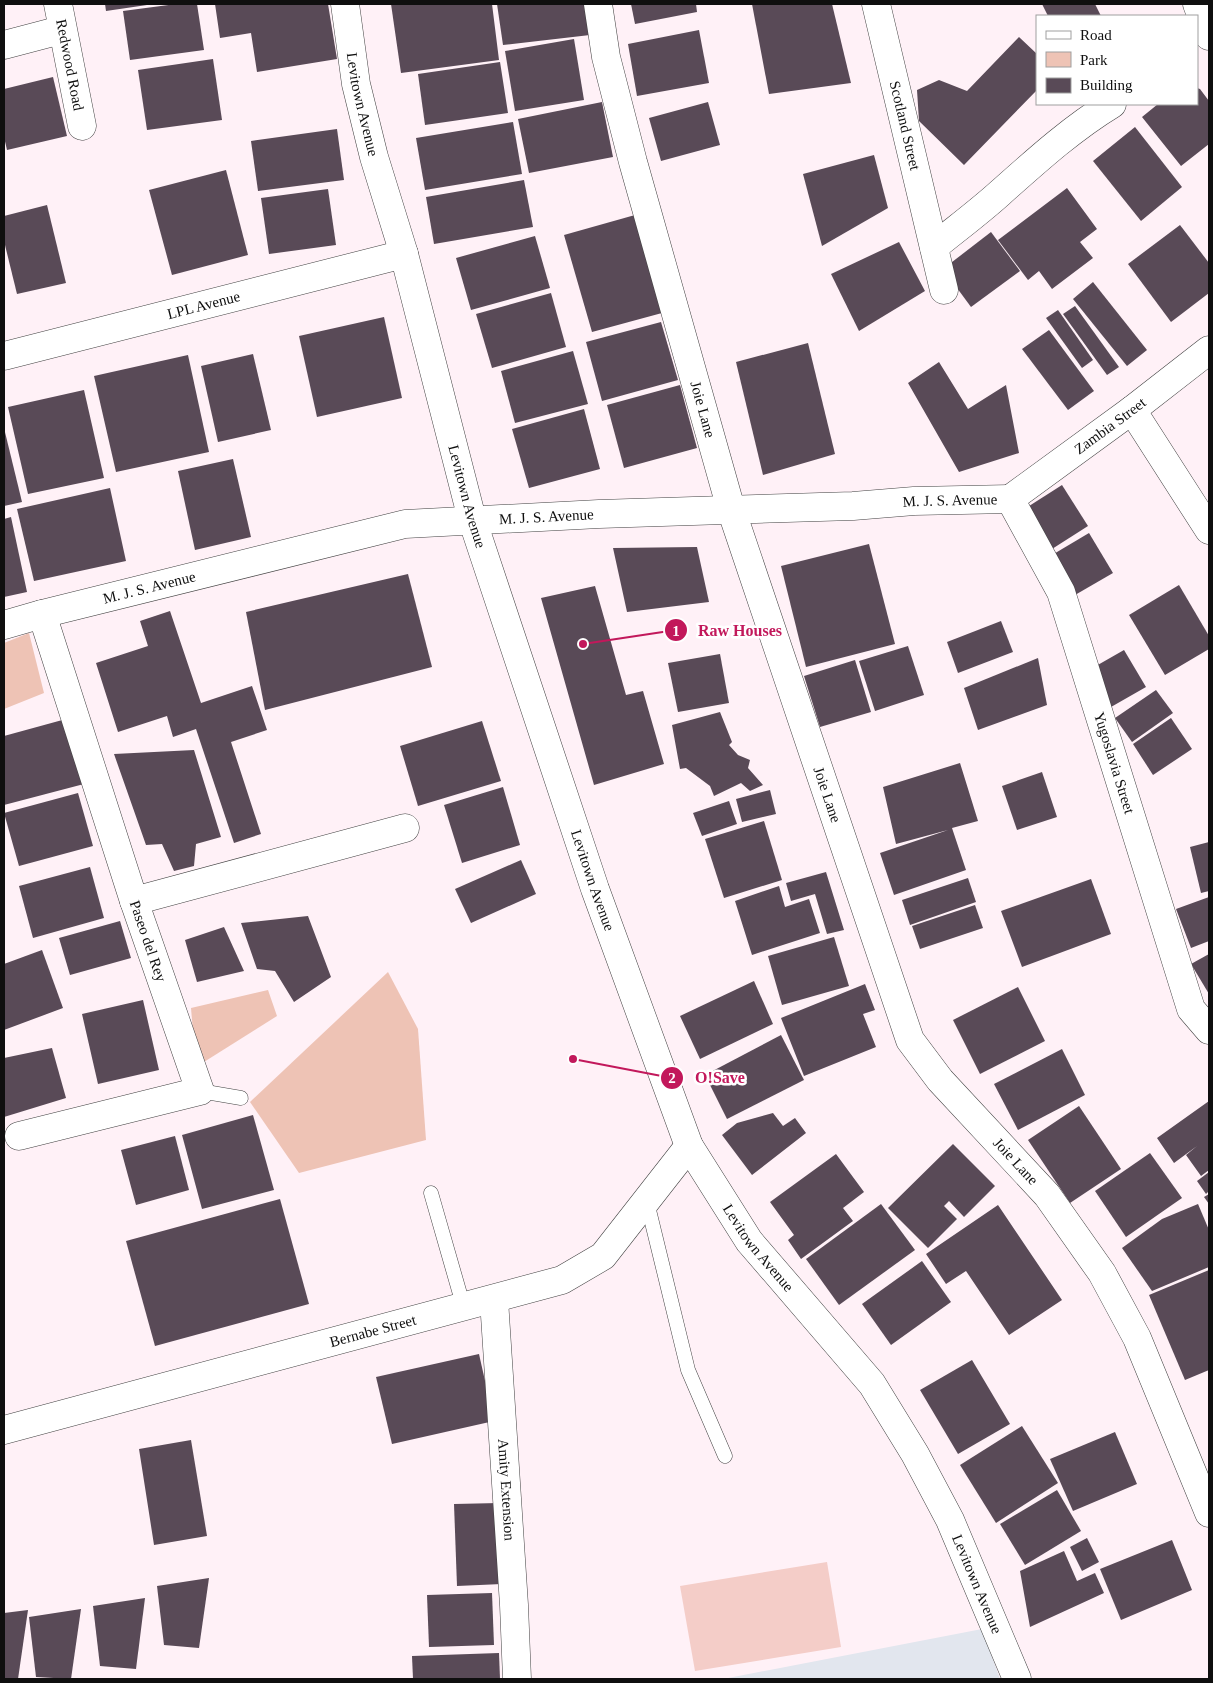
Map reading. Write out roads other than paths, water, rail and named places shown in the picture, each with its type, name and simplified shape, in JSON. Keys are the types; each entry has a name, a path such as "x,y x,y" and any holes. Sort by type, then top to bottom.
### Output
{"street":[{"name":"Levitown Avenue","path":"345,4 356,84 374,157 404,254 472,519 595,889 689,1146 749,1241 872,1384 950,1520 1017,1679"},
{"name":"Joie Lane","path":"598,4 606,57 633,162 731,508 910,1040 940,1080 1047,1195 1102,1274 1137,1338 1209,1513"},
{"name":"Scotland Street","path":"876,4 944,290"},
{"path":"1197,4 1209,38 1198,50"},
{"path":"4,45 60,17"},
{"name":"Redwood Road","path":"60,17 82,126"},
{"path":"934,246 999,194 1039,158 1092,116 1110,105"},
{"name":"LPL Avenue","path":"4,356 404,254"},
{"name":"Zambia Street","path":"1010,499 1132,410 1209,350"},
{"path":"1132,410 1209,530"},
{"name":"M. J. S. Avenue","path":"4,625 406,524 472,519 731,508 1010,499"},
{"name":"Yugoslavia Street","path":"1010,499 1061,592 1191,1009 1209,1030"},
{"name":"Paseo del Rey","path":"42,614 134,901 200,1091"},
{"path":"134,901 405,828"},
{"path":"19,1136 200,1091"},
{"name":"Bernabe Street","path":"4,1430 494,1300 562,1280 603,1256 689,1146"},
{"name":"Amity Extension","path":"494,1300 517,1679"}],"lane":[{"path":"200,1091 241,1098"},
{"path":"431,1193 464,1308"},
{"path":"647,1202 688,1370 725,1456"}],"place":[{"name":"Raw Houses","path":"583,644"},
{"name":"O!Save","path":"573,1059"}]}
